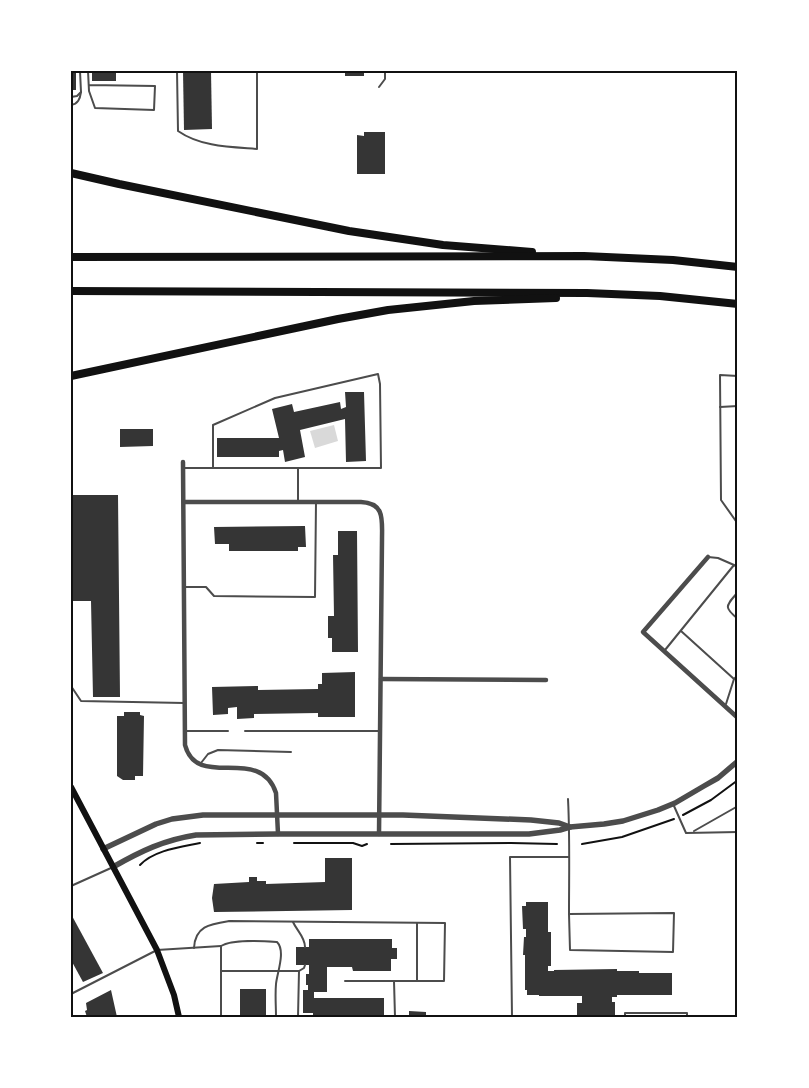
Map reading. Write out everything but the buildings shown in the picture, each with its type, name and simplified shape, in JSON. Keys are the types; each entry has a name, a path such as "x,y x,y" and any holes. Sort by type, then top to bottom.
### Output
{"highway":[{"path":"71,172 138,188 359,233 443,245 738,267"},
{"path":"71,257 584,256"},
{"path":"71,291 628,294 738,304"},
{"path":"71,376 388,310 474,302 628,294"}],"main road":[{"path":"71,787 157,950 174,995 179,1017"}],"street":[{"path":"183,462 185,745 187,752 194,762 200,765 212,768 243,768 262,773 270,781 276,793 278,834"},
{"path":"184,502 369,502 376,506 379,511 382,522 379,834"},
{"path":"708,557 643,632 738,718"},
{"path":"380,679 546,680"},
{"path":"113,867 147,849 183,837 208,834 529,834 623,821 672,804 711,782 738,761"},
{"path":"103,849 156,824 187,816 211,814 379,814 530,820 559,823 570,827"}],"lane":[{"path":"71,105 76,104 80,98 80,71"},
{"path":"88,71 89,91 95,108 154,110 155,86 89,85"},
{"path":"177,71 178,131 188,138 221,146 258,149 258,71"},
{"path":"379,87 385,79 385,71"},
{"path":"71,96 77,96 80,92"},
{"path":"184,468 213,468 381,468 380,384 378,374 275,398 213,424 213,468"},
{"path":"738,376 720,375 721,500 738,523"},
{"path":"720,406 738,406"},
{"path":"298,468 298,502"},
{"path":"184,587 206,587 214,596 315,597 316,502"},
{"path":"708,557 718,558 738,568"},
{"path":"664,651 734,565"},
{"path":"738,592 729,602 727,609 738,619"},
{"path":"681,631 734,679"},
{"path":"725,706 734,679 738,675"},
{"path":"71,686 81,701 184,703"},
{"path":"184,731 228,731"},
{"path":"245,731 380,731"},
{"path":"200,765 208,754 218,750 291,752"},
{"path":"568,799 570,827 569,857 569,914 570,950 673,952 674,913 569,914"},
{"path":"672,804 686,833 738,832"},
{"path":"692,832 738,806"},
{"path":"512,1017 510,857 569,857"},
{"path":"71,886 113,867"},
{"path":"194,948 195,938 199,932 208,925 217,922 445,923 444,981 345,981"},
{"path":"293,922 304,938 305,947"},
{"path":"417,923 417,981"},
{"path":"71,994 157,950 220,946 233,942 277,942 280,945 281,951 276,984 276,1017"},
{"path":"220,946 221,1017"},
{"path":"221,971 299,971 305,966"},
{"path":"298,1017 299,971"},
{"path":"394,981 395,1017"},
{"path":"625,1017 625,1012 687,1013 687,1017"}],"path":[{"path":"582,844 622,837 669,822 711,800 738,780"},
{"path":"140,865 146,859 162,853 200,843"},
{"path":"254,843 263,843"},
{"path":"294,843 353,843 362,846 367,844"},
{"path":"391,844 557,844"}],"shaded area":[{"path":"334,425 338,441 315,448 310,431"}]}
